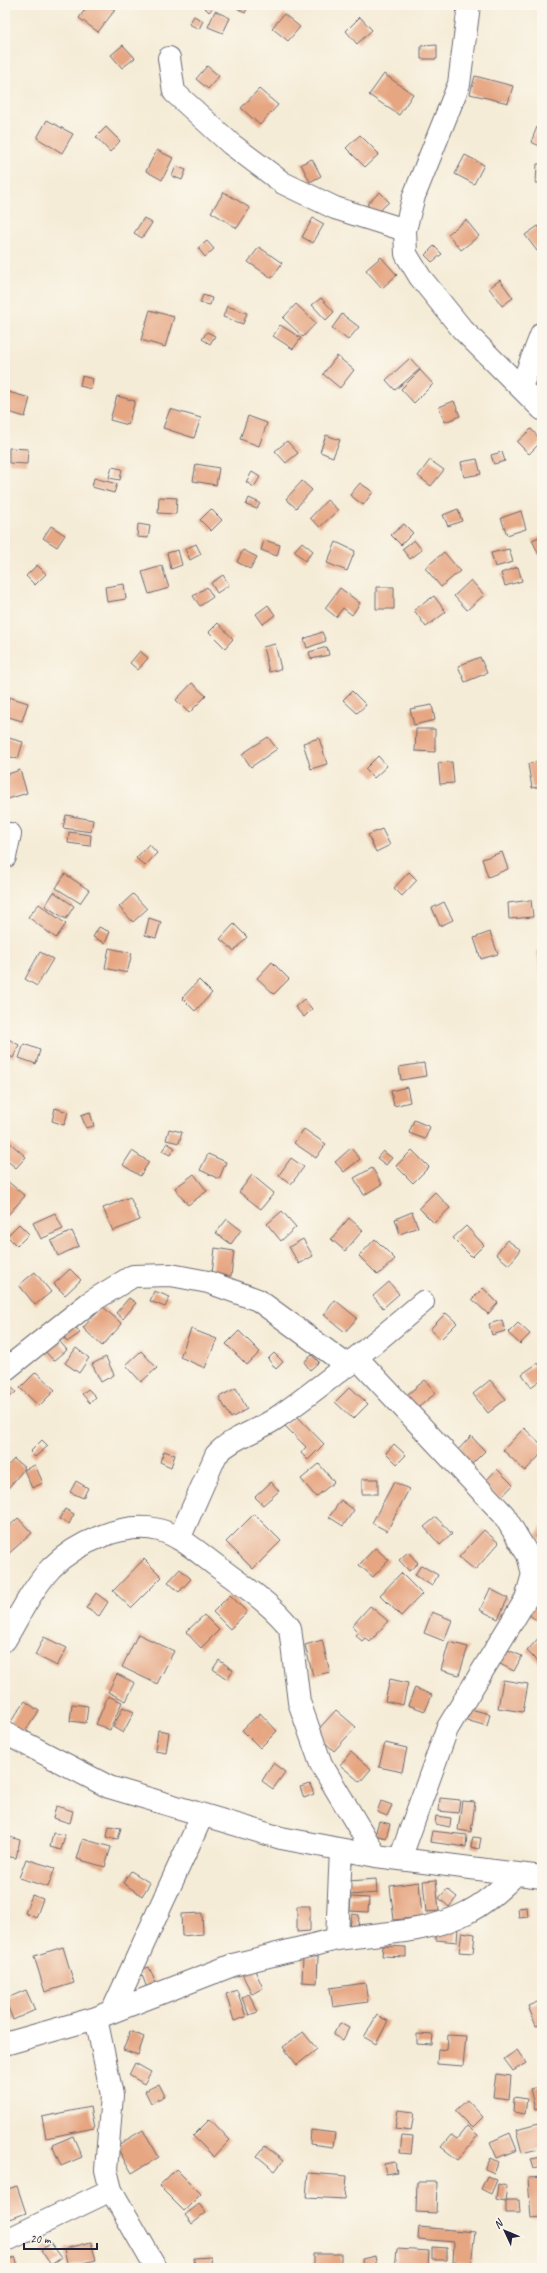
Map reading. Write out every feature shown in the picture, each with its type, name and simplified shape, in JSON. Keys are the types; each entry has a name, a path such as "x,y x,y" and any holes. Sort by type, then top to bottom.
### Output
{"street":[{"path":"469,5 459,84 414,196 404,230 406,254 420,277 462,329 542,409"},
{"path":"169,58 174,92 231,144 283,183 335,208 404,230"},
{"path":"521,387 542,333"},
{"path":"5,857 10,834"},
{"path":"5,1370 89,1303 133,1276 171,1275 208,1282 258,1300 352,1362 504,1515 528,1555 533,1574 522,1605 447,1729 400,1859"},
{"path":"179,1539 216,1455 224,1446 274,1420 352,1362 423,1302"},
{"path":"5,1640 35,1589 52,1568 78,1548 106,1534 135,1528 159,1530 179,1539 247,1589 290,1628 299,1702 321,1764 376,1856"},
{"path":"5,1733 109,1787 202,1816 281,1838 376,1856 515,1875 542,1877"},
{"path":"156,2268 111,2190 106,2170 112,2095 104,2015 202,1816"},
{"path":"337,1939 341,1850"},
{"path":"5,2044 104,2015 233,1965 337,1939 425,1927 468,1913 495,1894 515,1875"},
{"path":"5,2241 111,2190"}],"building":[{"path":"88,5 107,5 115,10 98,32 79,18"},
{"path":"202,5 216,5 209,12"},
{"path":"232,5 249,5 245,13"},
{"path":"215,11 230,18 223,33 208,27"},
{"path":"284,14 300,27 288,41 272,28"},
{"path":"194,16 203,21 199,29 189,24"},
{"path":"360,17 372,30 357,44 346,31"},
{"path":"123,45 135,58 122,68 111,55"},
{"path":"437,45 437,59 421,59 421,46"},
{"path":"207,66 219,76 208,89 196,79"},
{"path":"384,74 413,94 399,115 369,95"},
{"path":"475,76 513,86 508,103 470,94"},
{"path":"259,89 278,105 260,125 241,108"},
{"path":"47,120 73,134 62,153 37,138"},
{"path":"106,127 120,141 110,152 96,137"},
{"path":"537,127 542,129 542,147 531,142"},
{"path":"360,135 379,154 365,167 346,148"},
{"path":"157,150 173,158 162,180 146,171"},
{"path":"465,155 484,165 474,184 455,174"},
{"path":"312,159 321,176 310,182 301,164"},
{"path":"537,164 542,164 542,183 536,183"},
{"path":"176,166 186,170 182,180 172,176"},
{"path":"224,192 250,208 237,228 211,212"},
{"path":"380,192 389,202 376,214 367,204"},
{"path":"144,218 152,223 142,238 134,233"},
{"path":"313,218 324,224 313,243 302,237"},
{"path":"466,220 479,236 461,250 448,234"},
{"path":"538,226 542,231 542,248 537,251 525,235"},
{"path":"207,241 214,249 205,257 198,248"},
{"path":"434,246 442,254 432,262 425,255"},
{"path":"259,247 282,263 272,278 248,262"},
{"path":"381,257 397,275 382,288 366,270"},
{"path":"500,280 513,298 502,306 489,288"},
{"path":"203,295 212,298 210,305 200,303"},
{"path":"321,298 334,312 326,320 312,305"},
{"path":"296,304 316,323 303,337 283,318"},
{"path":"227,306 247,313 243,324 223,317"},
{"path":"150,310 174,317 165,347 141,340"},
{"path":"342,314 359,327 348,340 332,328"},
{"path":"280,325 301,338 293,349 273,336"},
{"path":"207,332 215,336 210,344 202,339"},
{"path":"337,356 354,370 340,388 323,374"},
{"path":"410,358 420,369 395,390 386,380"},
{"path":"420,370 433,384 414,403 401,389"},
{"path":"82,376 93,379 91,389 80,386"},
{"path":"5,391 30,398 25,417 5,411"},
{"path":"117,396 135,401 128,425 110,420"},
{"path":"454,401 460,416 445,422 439,407"},
{"path":"170,409 201,418 194,438 163,428"},
{"path":"248,416 267,423 259,446 240,439"},
{"path":"531,429 542,441 529,454 517,442"},
{"path":"326,435 340,440 333,457 320,452"},
{"path":"287,441 298,453 286,463 275,451"},
{"path":"9,448 28,449 27,464 9,463"},
{"path":"502,452 505,461 494,464 491,455"},
{"path":"477,459 481,474 464,477 461,462"},
{"path":"430,460 444,470 431,486 418,476"},
{"path":"196,464 219,468 216,485 193,481"},
{"path":"112,467 122,469 120,480 109,478"},
{"path":"252,472 260,477 254,487 246,482"},
{"path":"94,478 117,484 114,493 92,487"},
{"path":"302,481 312,490 296,508 286,499"},
{"path":"360,483 373,492 363,505 350,495"},
{"path":"159,497 177,498 176,514 158,513"},
{"path":"249,498 260,503 257,509 246,505"},
{"path":"327,500 338,510 320,527 310,518"},
{"path":"211,509 222,520 211,531 200,520"},
{"path":"458,509 462,521 448,526 443,515"},
{"path":"521,511 526,529 507,535 501,518"},
{"path":"138,524 150,526 148,538 137,537"},
{"path":"404,524 413,533 401,545 391,535"},
{"path":"51,526 65,535 57,547 43,538"},
{"path":"542,536 542,554 539,555 532,540"},
{"path":"264,540 280,545 277,556 261,550"},
{"path":"414,540 422,550 410,559 402,549"},
{"path":"302,542 313,551 305,561 294,551"},
{"path":"336,542 355,551 347,571 327,563"},
{"path":"196,544 201,554 190,560 185,549"},
{"path":"509,549 513,562 495,567 491,553"},
{"path":"178,550 182,565 171,569 167,553"},
{"path":"243,550 257,557 250,569 237,562"},
{"path":"444,552 460,571 441,587 425,568"},
{"path":"37,565 46,574 35,585 26,576"},
{"path":"162,566 169,588 149,594 142,572"},
{"path":"518,567 522,581 505,586 501,573"},
{"path":"223,575 229,585 217,593 211,583"},
{"path":"471,580 484,595 467,610 454,596"},
{"path":"124,584 126,599 107,602 105,587"},
{"path":"207,587 213,597 200,606 193,596"},
{"path":"376,587 394,587 394,609 376,609"},
{"path":"340,588 360,603 352,615 343,608 336,617 325,608"},
{"path":"434,596 446,612 426,627 414,610"},
{"path":"268,605 275,615 263,624 256,614"},
{"path":"218,623 233,639 225,648 209,632"},
{"path":"322,632 326,641 307,648 304,639"},
{"path":"275,644 281,669 269,672 263,647"},
{"path":"327,647 329,655 311,659 309,652"},
{"path":"140,651 148,658 138,670 130,663"},
{"path":"480,657 487,673 465,682 458,666"},
{"path":"192,683 206,696 189,713 176,700"},
{"path":"352,691 366,705 357,713 343,700"},
{"path":"9,697 28,703 22,721 5,716"},
{"path":"432,705 435,720 414,725 410,709"},
{"path":"416,729 435,729 435,752 415,751"},
{"path":"5,737 23,742 18,759 5,755"},
{"path":"268,737 277,749 251,767 242,754"},
{"path":"319,738 327,764 311,769 303,743"},
{"path":"378,756 387,766 374,778 365,769"},
{"path":"540,761 542,786 532,788 528,764"},
{"path":"452,762 454,783 440,784 438,763"},
{"path":"20,770 27,793 5,800 5,775"},
{"path":"66,815 93,820 91,832 63,828"},
{"path":"382,829 390,845 376,852 368,835"},
{"path":"69,832 91,835 90,846 68,843"},
{"path":"149,844 157,853 145,866 136,858"},
{"path":"502,852 508,869 488,877 482,859"},
{"path":"409,872 417,880 402,896 394,888"},
{"path":"65,874 89,890 80,903 56,888"},
{"path":"54,892 74,906 66,919 45,906"},
{"path":"133,894 147,909 133,922 119,907"},
{"path":"531,900 533,917 509,919 508,903"},
{"path":"444,902 453,920 440,926 432,908"},
{"path":"39,904 66,924 56,938 28,917"},
{"path":"149,918 161,922 156,938 145,935"},
{"path":"234,924 247,937 234,951 220,939"},
{"path":"99,927 110,932 105,943 93,937"},
{"path":"490,932 498,954 481,959 474,938"},
{"path":"109,948 132,953 127,973 105,968"},
{"path":"542,950 542,975 540,975 537,951"},
{"path":"40,952 53,959 37,986 25,979"},
{"path":"272,962 289,979 274,994 257,978"},
{"path":"199,980 212,993 195,1011 182,998"},
{"path":"304,999 312,1009 304,1017 295,1007"},
{"path":"5,1037 19,1045 13,1058 5,1053"},
{"path":"24,1044 40,1050 36,1064 19,1058"},
{"path":"424,1063 426,1076 401,1080 399,1067"},
{"path":"407,1087 410,1102 394,1106 391,1091"},
{"path":"55,1108 68,1112 64,1125 52,1121"},
{"path":"90,1112 94,1126 86,1128 81,1115"},
{"path":"414,1120 430,1127 425,1139 409,1133"},
{"path":"169,1129 182,1132 179,1143 166,1140"},
{"path":"304,1129 326,1144 316,1158 294,1143"},
{"path":"8,1141 26,1157 16,1168 5,1159 5,1144"},
{"path":"167,1143 175,1148 170,1155 162,1151"},
{"path":"351,1148 360,1159 344,1172 335,1162"},
{"path":"412,1150 429,1167 413,1183 396,1166"},
{"path":"132,1151 149,1162 140,1176 123,1165"},
{"path":"383,1151 392,1158 386,1165 377,1158"},
{"path":"208,1154 226,1162 219,1179 200,1170"},
{"path":"291,1158 304,1167 291,1184 279,1175"},
{"path":"372,1168 382,1184 364,1195 354,1178"},
{"path":"194,1174 207,1191 188,1205 175,1188"},
{"path":"252,1175 274,1193 261,1209 239,1192"},
{"path":"5,1179 25,1196 7,1216 5,1214"},
{"path":"435,1192 450,1208 434,1223 419,1208"},
{"path":"130,1197 140,1220 113,1231 103,1208"},
{"path":"282,1211 296,1227 281,1241 267,1224"},
{"path":"412,1212 418,1227 400,1234 395,1219"},
{"path":"55,1213 63,1229 41,1239 33,1223"},
{"path":"349,1218 363,1230 345,1251 331,1239"},
{"path":"227,1219 241,1230 231,1244 216,1233"},
{"path":"19,1224 29,1234 17,1246 7,1236"},
{"path":"466,1226 484,1245 472,1257 453,1238"},
{"path":"72,1231 79,1246 58,1256 51,1241"},
{"path":"303,1239 313,1256 299,1264 289,1247"},
{"path":"375,1239 395,1259 378,1275 359,1256"},
{"path":"507,1240 521,1250 509,1265 496,1254"},
{"path":"215,1248 234,1251 231,1276 212,1274"},
{"path":"70,1269 81,1280 65,1295 54,1284"},
{"path":"35,1272 51,1292 35,1305 19,1285"},
{"path":"389,1282 399,1294 383,1308 373,1296"},
{"path":"483,1288 498,1303 488,1314 472,1299"},
{"path":"154,1291 170,1297 165,1307 150,1301"},
{"path":"129,1298 136,1303 123,1319 116,1313"},
{"path":"335,1300 357,1318 345,1332 324,1315"},
{"path":"102,1306 122,1324 102,1346 83,1328"},
{"path":"446,1313 457,1323 441,1339 430,1329"},
{"path":"502,1320 505,1331 492,1335 489,1324"},
{"path":"518,1323 530,1334 520,1344 508,1333"},
{"path":"75,1326 80,1333 67,1342 62,1335"},
{"path":"191,1329 217,1339 205,1368 180,1357"},
{"path":"239,1331 260,1352 247,1365 226,1344"},
{"path":"56,1337 67,1350 54,1361 43,1349"},
{"path":"76,1348 89,1358 79,1373 65,1363"},
{"path":"141,1351 157,1368 141,1382 126,1365"},
{"path":"274,1353 283,1362 276,1369 268,1359"},
{"path":"312,1355 319,1362 310,1370 304,1362"},
{"path":"106,1357 114,1375 101,1382 92,1364"},
{"path":"538,1363 542,1369 542,1379 531,1387 522,1374"},
{"path":"36,1372 55,1390 39,1406 20,1388"},
{"path":"425,1380 436,1393 414,1411 403,1398"},
{"path":"490,1380 506,1399 488,1413 473,1394"},
{"path":"7,1382 16,1392 5,1401 5,1384"},
{"path":"350,1387 368,1404 353,1419 335,1402"},
{"path":"236,1388 247,1409 231,1418 219,1397"},
{"path":"88,1389 96,1397 90,1403 82,1394"},
{"path":"296,1415 324,1444 308,1460 301,1453 306,1447 285,1426"},
{"path":"524,1428 542,1445 542,1453 525,1471 503,1450"},
{"path":"471,1436 485,1451 470,1466 456,1452"},
{"path":"42,1440 48,1446 35,1457 30,1452"},
{"path":"394,1444 406,1455 397,1464 386,1453"},
{"path":"164,1451 175,1455 171,1467 160,1462"},
{"path":"14,1459 25,1468 5,1492 5,1469"},
{"path":"319,1464 334,1482 316,1497 301,1479"},
{"path":"35,1465 43,1483 32,1488 24,1470"},
{"path":"497,1469 513,1485 500,1499 483,1484"},
{"path":"362,1479 378,1479 378,1494 362,1494"},
{"path":"76,1481 88,1488 83,1498 70,1492"},
{"path":"271,1482 279,1491 263,1505 255,1497"},
{"path":"394,1482 409,1489 387,1531 372,1523"},
{"path":"341,1500 354,1510 343,1526 329,1517"},
{"path":"65,1509 74,1514 69,1524 59,1519"},
{"path":"254,1514 281,1541 253,1569 226,1542"},
{"path":"436,1517 452,1534 440,1545 424,1527"},
{"path":"18,1518 32,1533 6,1556 5,1530"},
{"path":"542,1525 542,1540 536,1537"},
{"path":"484,1530 499,1543 475,1570 459,1557"},
{"path":"375,1548 389,1560 373,1577 359,1565"},
{"path":"408,1552 418,1563 409,1571 399,1560"},
{"path":"144,1559 162,1577 131,1608 113,1591"},
{"path":"421,1565 438,1575 432,1586 415,1575"},
{"path":"180,1569 191,1579 179,1592 168,1582"},
{"path":"401,1573 422,1594 401,1616 380,1595"},
{"path":"490,1589 508,1598 498,1619 480,1610"},
{"path":"96,1593 108,1602 99,1616 86,1608"},
{"path":"230,1595 247,1612 230,1629 213,1612"},
{"path":"537,1597 542,1601 542,1624 525,1612"},
{"path":"370,1606 388,1621 370,1642 365,1638 362,1641 355,1635 358,1632 352,1626"},
{"path":"432,1612 452,1620 444,1641 424,1633"},
{"path":"204,1615 219,1630 201,1648 186,1632"},
{"path":"138,1634 174,1651 157,1684 122,1667"},
{"path":"541,1635 542,1661 540,1664 527,1651"},
{"path":"44,1637 67,1648 57,1666 35,1655"},
{"path":"322,1640 330,1672 313,1676 305,1645"},
{"path":"449,1642 468,1647 459,1675 441,1670"},
{"path":"503,1648 522,1656 514,1671 496,1662"},
{"path":"219,1660 233,1670 227,1679 213,1669"},
{"path":"117,1674 135,1683 126,1701 108,1692"},
{"path":"390,1679 408,1683 403,1705 385,1701"},
{"path":"503,1680 528,1684 523,1712 498,1708"},
{"path":"415,1688 432,1695 425,1711 408,1705"},
{"path":"108,1696 122,1702 110,1730 96,1724"},
{"path":"25,1701 39,1711 24,1733 10,1723"},
{"path":"72,1704 88,1706 86,1723 70,1721"},
{"path":"123,1707 134,1712 123,1733 113,1727"},
{"path":"470,1709 490,1714 487,1726 466,1720"},
{"path":"336,1710 356,1727 334,1751 315,1733"},
{"path":"260,1713 277,1731 260,1748 242,1730"},
{"path":"158,1730 169,1732 166,1753 155,1751"},
{"path":"385,1743 407,1748 402,1772 379,1767"},
{"path":"351,1752 371,1769 360,1782 340,1765"},
{"path":"273,1763 285,1772 273,1789 262,1781"},
{"path":"310,1784 314,1794 304,1798 300,1787"},
{"path":"440,1798 460,1800 458,1813 439,1811"},
{"path":"381,1801 392,1805 387,1816 377,1812"},
{"path":"462,1801 475,1802 471,1832 458,1830"},
{"path":"56,1806 73,1811 70,1823 53,1818"},
{"path":"436,1816 451,1818 450,1827 435,1824"},
{"path":"379,1821 390,1824 386,1838 375,1835"},
{"path":"109,1826 121,1828 118,1839 107,1837"},
{"path":"432,1831 467,1835 466,1847 430,1842"},
{"path":"53,1833 65,1835 61,1850 50,1847"},
{"path":"6,1836 20,1840 16,1858 5,1856"},
{"path":"473,1837 481,1838 479,1849 471,1847"},
{"path":"83,1839 111,1847 105,1867 77,1859"},
{"path":"26,1859 55,1868 48,1887 19,1878"},
{"path":"131,1871 150,1883 142,1896 123,1883"},
{"path":"376,1879 377,1893 350,1895 349,1881"},
{"path":"436,1880 439,1911 426,1912 423,1881"},
{"path":"419,1882 422,1917 394,1920 390,1886"},
{"path":"447,1889 457,1897 449,1907 439,1898"},
{"path":"32,1895 43,1899 36,1918 25,1913"},
{"path":"351,1897 369,1898 368,1912 350,1911"},
{"path":"297,1906 310,1906 310,1931 297,1932"},
{"path":"527,1907 528,1917 519,1918 518,1908"},
{"path":"202,1913 203,1934 182,1936 181,1914"},
{"path":"352,1914 359,1915 358,1928 350,1927"},
{"path":"437,1924 458,1926 457,1942 436,1940"},
{"path":"462,1932 475,1934 473,1953 459,1952"},
{"path":"383,1946 406,1947 406,1957 382,1956"},
{"path":"63,1947 74,1983 45,1992 34,1956"},
{"path":"303,1956 318,1957 317,1983 302,1982"},
{"path":"253,1966 263,1988 252,1994 241,1972"},
{"path":"149,1967 156,1984 147,1988 140,1970"},
{"path":"365,1983 368,2002 333,2007 330,1988"},
{"path":"26,1990 35,2010 13,2020 5,1999"},
{"path":"237,1990 246,2017 234,2021 226,1994"},
{"path":"249,1994 258,2012 249,2015 242,1997"},
{"path":"542,2000 542,2024 536,2026 528,2006"},
{"path":"377,2015 388,2021 376,2044 364,2037"},
{"path":"340,2023 349,2028 343,2040 333,2035"},
{"path":"130,2031 144,2037 138,2055 123,2050"},
{"path":"303,2032 317,2049 297,2065 283,2047"},
{"path":"417,2034 433,2035 432,2045 417,2044"},
{"path":"448,2035 466,2036 463,2066 437,2064 438,2049 447,2050"},
{"path":"517,2050 526,2063 513,2071 504,2059"},
{"path":"135,2063 151,2072 144,2084 129,2075"},
{"path":"496,2074 511,2076 509,2099 493,2097"},
{"path":"159,2084 165,2096 151,2103 145,2091"},
{"path":"542,2086 542,2107 535,2109 530,2089"},
{"path":"514,2097 527,2099 525,2114 513,2112"},
{"path":"467,2100 483,2117 472,2128 455,2111"},
{"path":"90,2107 94,2128 46,2138 42,2117"},
{"path":"398,2110 414,2112 411,2131 395,2129"},
{"path":"210,2119 230,2140 214,2157 193,2136"},
{"path":"542,2123 542,2148 522,2153 516,2130"},
{"path":"467,2126 478,2135 458,2160 441,2147 451,2135 457,2139"},
{"path":"143,2130 159,2157 132,2173 116,2146"},
{"path":"311,2130 335,2133 333,2147 310,2144"},
{"path":"510,2133 517,2150 497,2158 490,2142"},
{"path":"73,2136 82,2157 61,2166 52,2145"},
{"path":"402,2136 413,2137 411,2154 400,2153"},
{"path":"265,2146 283,2161 275,2171 257,2156"},
{"path":"542,2157 542,2167 534,2169 531,2159"},
{"path":"491,2158 499,2162 494,2173 485,2169"},
{"path":"395,2162 397,2172 386,2174 384,2164"},
{"path":"176,2169 201,2194 184,2211 159,2186"},
{"path":"308,2173 347,2176 345,2199 306,2197"},
{"path":"487,2176 497,2180 491,2194 481,2189"},
{"path":"542,2177 542,2217 531,2218 528,2178"},
{"path":"417,2182 437,2182 436,2213 416,2212"},
{"path":"498,2184 507,2186 505,2201 496,2199"},
{"path":"17,2186 26,2213 5,2221 5,2190"},
{"path":"506,2200 519,2200 520,2213 506,2213"},
{"path":"199,2204 206,2213 192,2224 185,2215"},
{"path":"419,2227 475,2232 471,2264 453,2262 454,2242 418,2239"},
{"path":"91,2242 96,2260 68,2267 64,2249"},
{"path":"50,2243 61,2258 51,2265 41,2250"},
{"path":"432,2247 447,2248 447,2260 432,2260"},
{"path":"397,2249 429,2251 428,2268 395,2268"},
{"path":"313,2254 341,2254 341,2268 313,2268"},
{"path":"375,2256 377,2268 363,2268 362,2259"},
{"path":"15,2257 19,2268 5,2268 5,2261"},
{"path":"211,2257 212,2268 195,2268 194,2258"}]}
